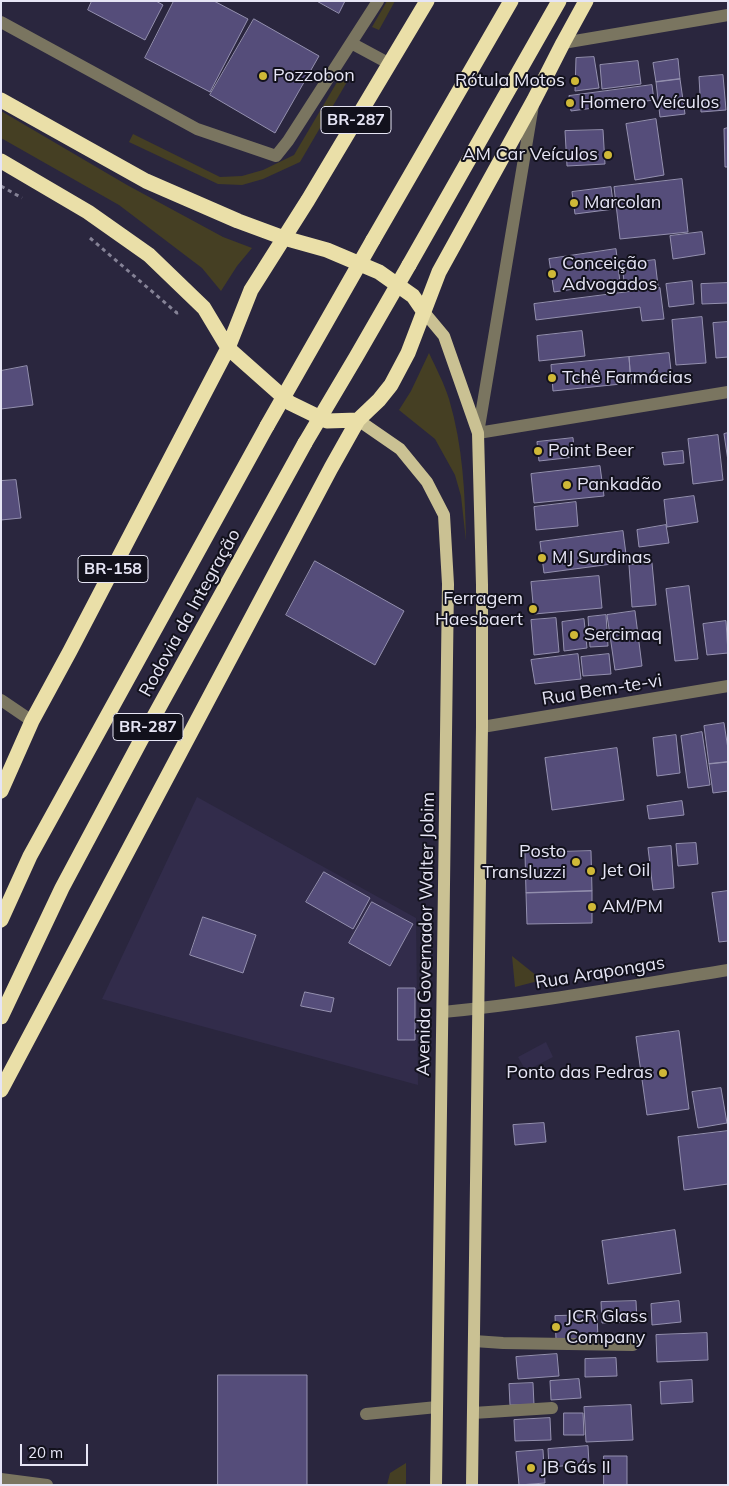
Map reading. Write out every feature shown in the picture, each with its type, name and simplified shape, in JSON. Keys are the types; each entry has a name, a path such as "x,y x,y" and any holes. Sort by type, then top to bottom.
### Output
{"highway":[{"name":"BR-287","path":"228,348 251,290 427,1"},
{"name":"Rodovia da Integração","path":"1,920 30,856 267,426 511,1"},
{"name":"Rodovia da Integração","path":"1,1017 67,879 146,732 305,443 559,1"},
{"path":"1,1090 321,486 358,420 391,386 408,353 439,272 586,1"},
{"path":"1,100 146,181 238,221 284,238 327,250 379,272 413,296 424,312"},
{"path":"1,161 88,212 149,255 204,308 228,348 290,403 327,421 358,420"},
{"name":"BR-158","path":"1,791 32,721 228,348"}],"main road":[{"path":"424,312 444,336 478,434 482,586 482,727 472,1485"},
{"name":"Avenida Governador Walter Jobim","path":"358,420 400,449 427,482 444,515 448,584 436,1485"}],"street":[{"path":"1,22 197,129 276,156 288,141 378,1"},
{"path":"563,43 728,15"},
{"path":"351,43 390,64"},
{"path":"534,100 478,434 728,392"},
{"name":"Rua Bem-te-vi","path":"482,727 728,686"},
{"path":"1,700 32,721"},
{"name":"Rua Arapongas","path":"442,1012 478,1009 728,970"},
{"path":"474,1341 633,1345"},
{"path":"366,1414 437,1407"},
{"path":"473,1413 552,1408"},
{"path":"1,1480 48,1485"}],"path":[{"path":"1,186 25,199"},
{"path":"87,236 177,313 204,308"}],"shaded area":[{"path":"387,1 395,1 379,30 372,27"},
{"path":"343,72 351,75 300,162 263,179 242,185 218,184 129,142 133,134 220,177 242,176 263,170 294,155"},
{"path":"1,111 127,185 223,237 252,248 237,266 221,291 202,268 119,205 1,138"},
{"path":"429,353 447,393 454,417 464,487 466,541 461,496 455,475 435,439 399,410 411,391"},
{"path":"197,797 416,918 418,1085 102,999"},
{"path":"512,956 542,980 515,987"},
{"path":"546,1042 553,1057 526,1071 518,1057"},
{"path":"406,1463 406,1485 387,1485 390,1473"}],"building":[{"path":"92,1 156,1 163,5 145,40 88,10"},
{"path":"174,1 214,1 248,19 210,92 145,58"},
{"path":"317,1 345,1 339,13"},
{"path":"254,19 319,56 275,133 210,95"},
{"path":"594,57 599,88 575,91 576,58"},
{"path":"678,59 680,79 656,82 653,63"},
{"path":"638,61 641,84 602,89 600,65"},
{"path":"723,75 726,110 701,112 699,77"},
{"path":"680,79 685,114 660,117 656,82"},
{"path":"652,85 654,100 571,111 569,96"},
{"path":"656,119 664,175 635,180 626,124"},
{"path":"728,128 728,167 725,167 724,129"},
{"path":"603,130 605,164 567,166 565,131"},
{"path":"682,179 688,232 620,239 614,187"},
{"path":"611,187 614,209 575,214 572,192"},
{"path":"702,232 705,254 673,259 670,236"},
{"path":"616,249 620,282 554,292 549,259"},
{"path":"655,260 658,286 625,290 622,264"},
{"path":"692,281 694,304 669,307 666,284"},
{"path":"728,283 728,303 702,304 701,284"},
{"path":"660,288 664,319 642,321 640,307 536,320 534,304"},
{"path":"702,317 706,363 676,365 672,320"},
{"path":"728,322 728,357 716,358 713,323"},
{"path":"582,331 585,356 539,361 537,336"},
{"path":"669,353 672,379 631,383 629,357"},
{"path":"629,357 631,383 553,391 551,365"},
{"path":"27,366 33,405 1,409 1,371"},
{"path":"728,433 728,461 724,434"},
{"path":"718,435 723,480 693,484 688,439"},
{"path":"573,438 575,457 539,461 537,442"},
{"path":"683,451 684,463 664,465 662,453"},
{"name":"Pankadão","path":"600,466 604,496 534,503 531,474"},
{"path":"16,480 21,518 1,520 1,481"},
{"path":"694,496 698,522 667,527 664,500"},
{"path":"576,502 578,526 536,530 534,507"},
{"path":"666,525 669,543 639,547 637,530"},
{"path":"623,531 627,562 544,573 540,542"},
{"path":"315,561 404,611 375,665 286,615"},
{"path":"652,563 656,605 632,607 629,565"},
{"path":"599,576 602,608 534,614 531,582"},
{"path":"689,586 698,659 675,661 666,589"},
{"path":"635,611 642,666 615,670 607,615"},
{"path":"606,615 608,646 590,647 588,617"},
{"path":"556,618 559,652 534,655 531,620"},
{"name":"Sercimaq","path":"584,619 587,648 564,651 562,622"},
{"path":"726,621 728,653 707,655 703,624"},
{"path":"578,654 581,679 535,684 531,660"},
{"path":"609,654 611,674 583,676 581,657"},
{"path":"724,723 728,762 709,764 704,726"},
{"path":"702,732 710,785 688,788 681,736"},
{"path":"676,735 680,773 657,776 653,738"},
{"path":"617,748 624,800 552,810 545,758"},
{"path":"728,762 728,791 713,793 709,764"},
{"path":"682,801 684,815 649,819 647,806"},
{"path":"696,843 698,864 678,866 676,844"},
{"path":"671,846 674,888 653,890 648,848"},
{"path":"591,851 592,891 526,893 525,853"},
{"path":"324,872 370,898 353,929 306,902"},
{"path":"592,891 592,923 527,924 526,893"},
{"path":"728,891 728,941 719,942 712,893"},
{"path":"372,902 413,924 390,966 349,943"},
{"path":"203,917 256,935 243,973 190,955"},
{"path":"398,988 415,988 415,1040 398,1040"},
{"path":"305,992 334,998 331,1012 301,1006"},
{"name":"Ponto das Pedras","path":"679,1031 689,1109 647,1115 636,1037"},
{"path":"721,1088 727,1123 698,1128 692,1092"},
{"path":"544,1123 546,1142 515,1145 513,1125"},
{"path":"728,1131 728,1184 684,1190 678,1137"},
{"path":"675,1230 681,1273 608,1284 602,1241"},
{"path":"636,1301 637,1322 602,1323 601,1302"},
{"path":"679,1301 681,1322 652,1325 651,1304"},
{"path":"597,1315 598,1338 556,1339 555,1316"},
{"path":"707,1333 708,1360 657,1362 656,1335"},
{"path":"557,1354 559,1376 518,1379 516,1357"},
{"path":"616,1358 617,1376 585,1377 585,1359"},
{"path":"218,1375 307,1375 307,1485 218,1485"},
{"path":"579,1379 581,1398 551,1400 550,1381"},
{"path":"692,1380 693,1402 661,1404 660,1382"},
{"path":"533,1383 534,1405 510,1405 509,1384"},
{"path":"631,1405 633,1440 586,1442 584,1407"},
{"path":"564,1413 583,1413 584,1435 564,1435"},
{"path":"550,1418 551,1440 515,1441 514,1420"},
{"path":"588,1446 589,1464 549,1467 548,1449"},
{"name":"JB Gás II","path":"543,1450 545,1483 519,1485 516,1452"},
{"path":"604,1456 627,1456 627,1485 604,1485"}],"place":[{"name":"Pozzobon","path":"263,76"},
{"name":"Rótula Motos","path":"575,81"},
{"name":"Homero Veículos","path":"570,103"},
{"name":"AM Car Veículos","path":"608,155"},
{"name":"Marcolan","path":"574,203"},
{"name":"Conceição Advogados","path":"552,274"},
{"name":"Tchê Farmácias","path":"552,378"},
{"name":"Point Beer","path":"538,451"},
{"name":"Pankadão","path":"567,485"},
{"name":"MJ Surdinas","path":"542,558"},
{"name":"Ferragem Haesbaert","path":"533,609"},
{"name":"Sercimaq","path":"574,635"},
{"name":"Posto Transluzzi","path":"576,862"},
{"name":"Jet Oil","path":"591,871"},
{"name":"AM/PM","path":"592,907"},
{"name":"Ponto das Pedras","path":"663,1073"},
{"name":"JCR Glass Company","path":"556,1327"},
{"name":"JB Gás II","path":"531,1468"}]}
